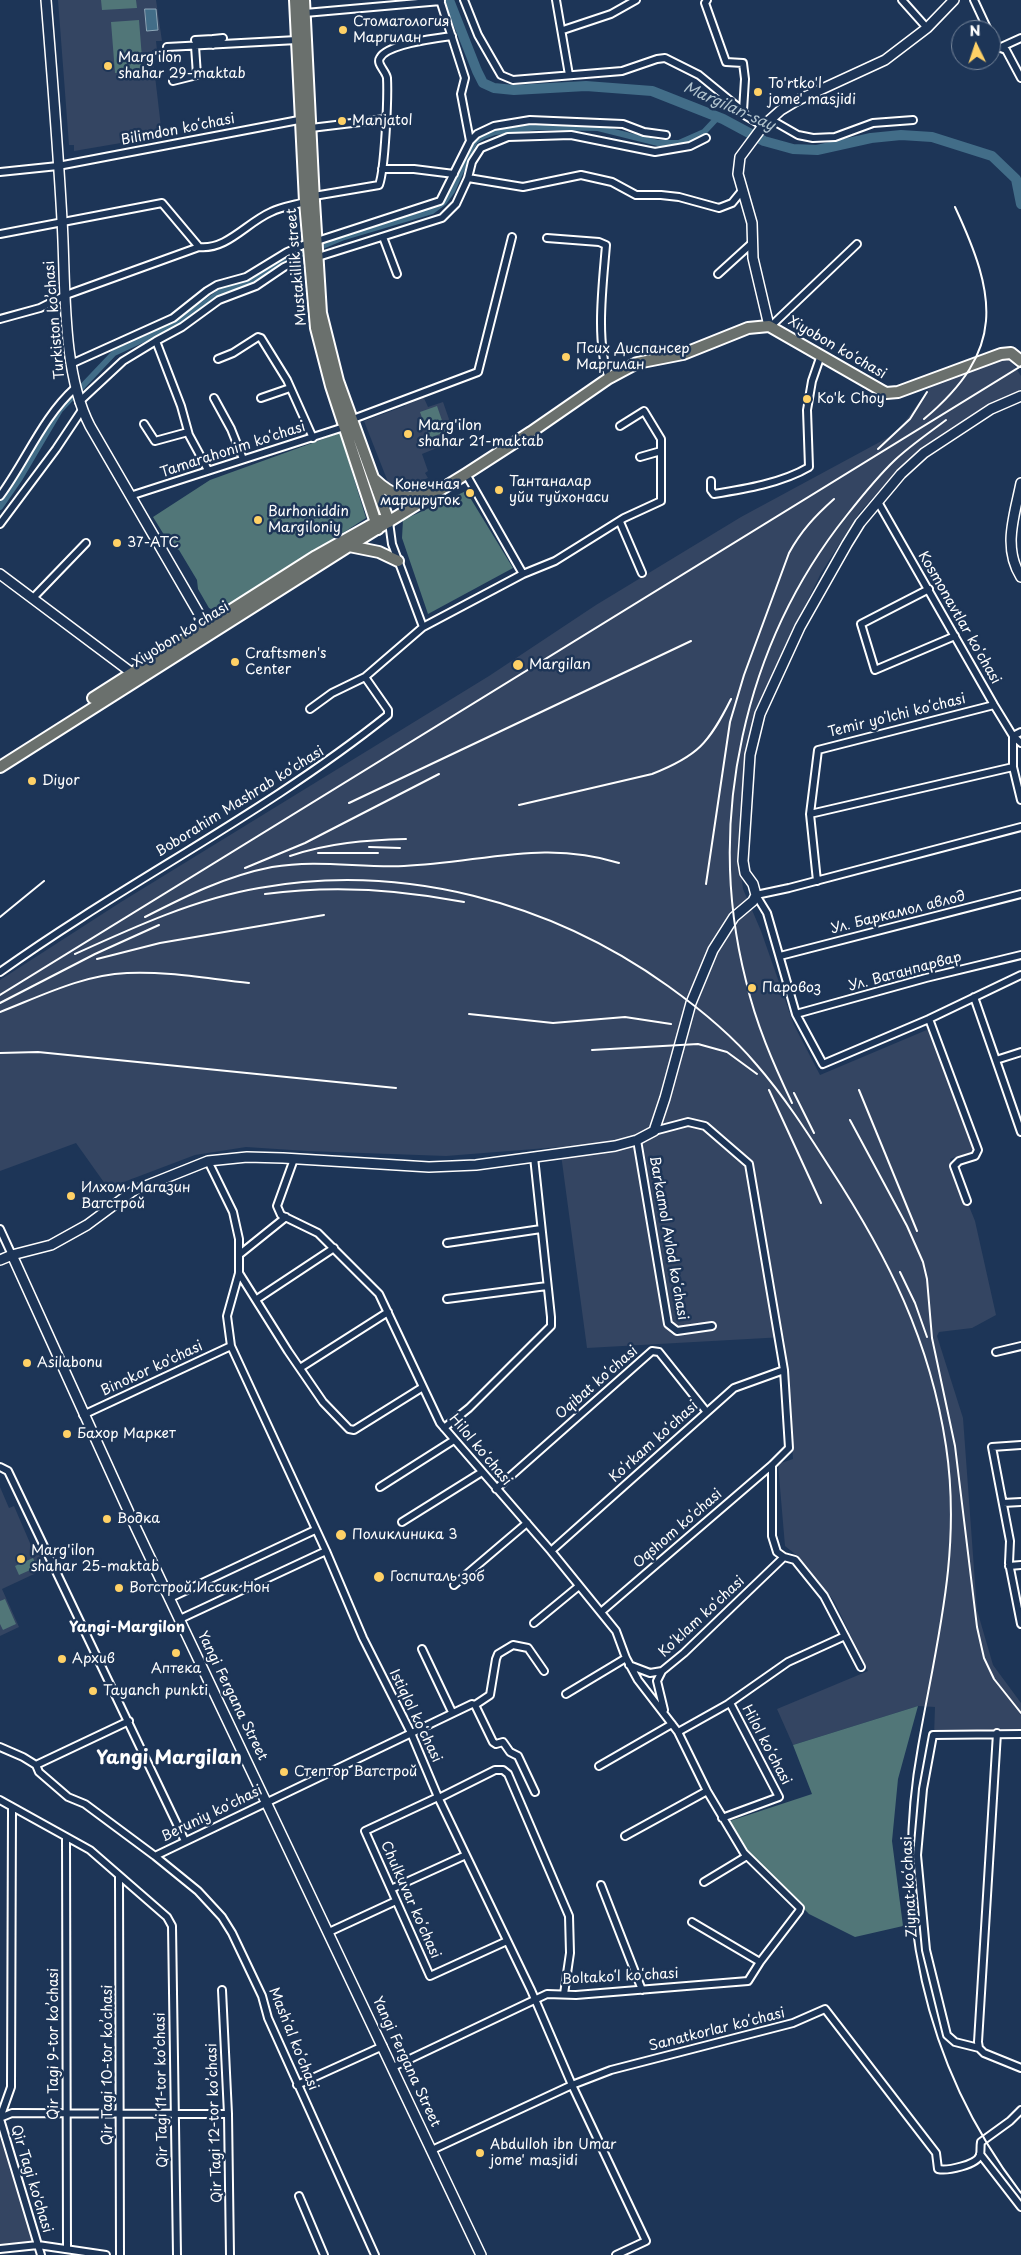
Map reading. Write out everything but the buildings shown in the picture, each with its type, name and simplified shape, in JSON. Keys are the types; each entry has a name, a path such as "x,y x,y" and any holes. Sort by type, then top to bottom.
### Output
{"main road":[{"name":"Mustakillik street","path":"295,0 297,40 314,196 312,242 318,257 314,271 324,329 338,381 358,432 388,520"},
{"name":"Mustakillik street","path":"304,0 307,122 305,202 312,242 316,328 345,432 377,526"},
{"name":"Xiyobon koʻchasi","path":"0,766 208,630 316,556 377,526 439,491 531,432 608,378 637,363 683,354 748,328 770,326 886,393 898,392 992,356 1012,353 1019,359"},
{"path":"345,432 358,432"},
{"path":"372,477 388,492 410,498 439,491"},
{"name":"Xiyobon koʻchasi","path":"0,759 132,673 349,546 377,526"},
{"path":"349,546 379,552 398,561"}],"street":[{"name":"Turkiston ko’chasi","path":"46,0 72,376 75,388 80,406 208,630"},
{"path":"305,13 440,0 465,78 461,94 470,141"},
{"path":"464,0 478,35 501,75 513,80 622,71 665,58 699,75 743,111 761,129"},
{"path":"556,0 570,75"},
{"path":"563,30 611,14 636,0"},
{"path":"706,0 705,3 726,62 743,63 745,79 743,111"},
{"path":"902,0 927,28"},
{"path":"858,244 770,326 751,244 752,223 742,192 738,165 740,157 770,119 796,101 885,60 927,28 954,0"},
{"path":"974,0 983,20"},
{"path":"314,196 377,186 382,169 386,78 379,58 393,48 452,36"},
{"path":"213,42 223,38"},
{"path":"1001,47 1021,38"},
{"path":"167,47 213,42 297,40"},
{"path":"173,81 197,75 195,43"},
{"path":"1001,49 1006,50 1021,78"},
{"name":"Bilimdon koʻchasi","path":"0,172 58,166 307,122 385,119"},
{"path":"770,119 798,135 813,138 835,137 873,123 913,120"},
{"path":"72,364 173,318 212,288 250,275 287,252 312,242 440,201 470,141 477,134 494,126 530,120 624,124 644,132 666,135"},
{"path":"318,257 442,218 456,204 468,178 472,162 481,148 508,137 571,135 654,152 690,146 706,138"},
{"path":"382,169 414,169 454,174"},
{"path":"468,178 523,187 581,175 612,182 636,195 679,197 719,208 732,203 742,192"},
{"path":"0,319 40,308 66,295 199,247 209,248 220,244 271,212 305,202"},
{"path":"0,234 162,203 178,225 199,247"},
{"path":"383,237 397,274"},
{"path":"353,419 478,372 512,237"},
{"path":"547,238 600,242 606,245 602,336 608,378"},
{"path":"718,274 751,244"},
{"path":"0,524 56,449 80,406 123,361 182,327 219,300 256,286 284,267 296,262"},
{"path":"218,359 259,337 290,388 313,438"},
{"path":"156,341 188,432 208,470"},
{"path":"711,480 711,490 714,494 740,490 779,479 809,467 807,410 812,381 821,355"},
{"path":"0,496 50,415 60,401 75,388"},
{"path":"262,398 290,388"},
{"path":"1021,396 991,409 930,449 901,474 860,523 847,544 800,627 760,714 750,755 742,861 745,873 768,913 796,1014 823,1064 930,1019 1021,975"},
{"path":"214,398 231,429 243,459"},
{"path":"310,709 332,693 365,677 423,627 523,574 555,561 620,522 661,501 660,434 644,411 620,426"},
{"path":"144,424 155,441 188,432"},
{"name":"Tamarahonim koʻchasi","path":"130,496 313,438 345,432"},
{"path":"640,457 661,451"},
{"path":"466,474 523,574"},
{"path":"1021,483 1012,527 1021,576"},
{"name":"Kosmonavtlar koʻchasi","path":"878,502 994,705 1013,736 1021,743"},
{"path":"388,520 390,539 423,627"},
{"path":"620,522 642,573"},
{"path":"377,526 390,539"},
{"path":"33,598 86,543"},
{"path":"0,574 132,673"},
{"path":"929,589 861,624 875,670 955,636"},
{"name":"Boborahim Mashrab koʻchasi","path":"0,972 55,933 330,760 388,715 388,710 365,677"},
{"name":"Temir yoʻlchi koʻchasi","path":"817,881 810,814 817,753 820,748 994,705"},
{"path":"1021,732 1013,736 1013,767 1021,800"},
{"path":"810,814 1013,767"},
{"path":"756,895 817,881 1021,827"},
{"name":"Ул. Баркамол авлод","path":"780,956 1021,894"},
{"path":"0,1260 50,1245 87,1225 132,1191 208,1161 247,1157 429,1167 476,1165 615,1146 637,1140 654,1131 666,1098 691,1003 716,943 734,917 753,901 756,895"},
{"name":"Ул. Ватанпарвар","path":"796,1014 926,978 1021,955"},
{"path":"974,997 1021,1132"},
{"path":"930,1019 978,1150 975,1156 955,1164 967,1201"},
{"path":"996,1060 1021,1052"},
{"name":"Oqshom koʻchasi","path":"601,1612 772,1465 789,1448 784,1370 749,1164 705,1126 688,1122 654,1131"},
{"name":"Barkamol Аvlod koʻchasi","path":"637,1140 668,1324 677,1331 712,1326"},
{"path":"444,1428 469,1408 551,1326 534,1157"},
{"path":"240,1254 286,1217 281,1215 278,1206 294,1159"},
{"name":"Istiqlol koʻchasi","path":"208,1161 233,1212 237,1226 240,1254 239,1273 226,1316 231,1346 326,1551 363,1638 411,1732 439,1797 531,1990 572,2085 646,2241 616,2255"},
{"name":"Hilol koʻchasi","path":"286,1217 318,1233 379,1294 444,1428 551,1551 616,1631 628,1662 648,1694 665,1713 678,1732 722,1818 747,1856 798,1905 800,1912"},
{"name":"Yangi Fergana Street","path":"0,1229 83,1415 482,2255"},
{"path":"447,1243 541,1229"},
{"path":"257,1299 334,1248"},
{"path":"239,1273 323,1402 349,1429 354,1430 423,1387"},
{"path":"447,1299 548,1286"},
{"path":"300,1368 388,1312"},
{"name":"Binokor ko'chasi","path":"83,1415 231,1346"},
{"path":"996,1352 1021,1346"},
{"name":"Oqibat koʻchasi","path":"496,1489 652,1351 659,1352 706,1411"},
{"name":"Koʻrkam koʻchasi","path":"551,1551 734,1388 784,1370"},
{"path":"380,1487 454,1440"},
{"path":"1021,1445 992,1447 1010,1541 1009,1566 1021,1624"},
{"path":"772,1465 772,1536 777,1552 784,1557 796,1560 824,1596 861,1667"},
{"path":"0,1467 8,1471 185,1841"},
{"path":"402,1522 482,1472"},
{"path":"1003,1504 1021,1502"},
{"path":"454,1585 527,1524"},
{"path":"170,1598 316,1530"},
{"path":"180,1619 326,1551"},
{"name":"Koʻklam koʻchasi","path":"628,1662 650,1673 662,1671 684,1653 784,1557"},
{"path":"1009,1566 1021,1565"},
{"path":"534,1623 579,1586"},
{"name":"Hilol koʻchasi","path":"678,1732 730,1703 788,1662 845,1636"},
{"path":"535,1792 518,1756 510,1752 503,1742 496,1744 493,1742 475,1705 490,1695 498,1654 513,1645 528,1648 544,1672"},
{"path":"422,1649 452,1712"},
{"path":"566,1694 628,1662"},
{"path":"662,1671 657,1681 665,1713"},
{"name":"Hilol koʻchasi","path":"722,1818 780,1797 730,1703"},
{"name":"Beruniy koʻchasi","path":"156,1856 452,1712 467,1705 475,1705"},
{"path":"0,1748 36,1765 129,1721"},
{"path":"599,1766 672,1724"},
{"path":"979,2048 997,1733"},
{"name":"Ziynat koʻchasi","path":"1021,1734 935,1734 932,1736 918,1835 918,1865 926,1950 941,2019 947,2035 952,2041 979,2048 984,2053 1021,2068"},
{"name":"Mashʻal koʻchasi","path":"36,1765 38,1772 68,1797 85,1804 156,1856 198,1891 222,1917 232,1933 262,1996 268,2018 297,2085 375,2255"},
{"path":"439,1797 495,1770 504,1770 508,1774 569,1916 570,1953 564,1994"},
{"path":"625,1836 708,1791"},
{"name":"Chulkuvar koʻchasi","path":"439,1797 365,1832 430,1976 507,1942"},
{"path":"0,1800 90,1850 120,1876"},
{"path":"0,2118 11,2086 12,1808"},
{"name":"Qir Tagi 9-tor koʼchasi","path":"66,1838 67,2250"},
{"path":"391,1889 466,1855"},
{"path":"704,1882 747,1856"},
{"name":"Qir Tagi 11-tor koʼchasi","path":"120,1876 167,1918 172,1926 177,2255"},
{"name":"Qir Tagi 10-tor koʼchasi","path":"120,1876 120,2255"},
{"path":"601,1885 642,1990"},
{"path":"329,1932 396,1900"},
{"name":"Boltakoʻl koʻchasi","path":"393,2067 554,1992 564,1994 642,1990 748,1981 760,1962 800,1912"},
{"path":"692,1922 760,1962"},
{"name":"Qir Tagi 12-tor koʼchasi","path":"222,1990 228,2114 230,2255"},
{"name":"Sanatkorlar koʻchasi","path":"432,2150 572,2085 611,2070 793,2023 825,2009 936,2153 938,2169 943,2170 964,2165 974,2160 980,2154"},
{"path":"297,2085 383,2046"},
{"path":"1021,2110 1010,2121 981,2142 980,2154 1021,2207"},
{"path":"0,2118 12,2113 228,2114"},
{"name":"Qir Tagi ko'chasi","path":"0,2118 41,2255"},
{"path":"299,2196 324,2255"},
{"path":"3,2251 38,2245 106,2255"}],"shaded area":[{"name":"Marg'ilon shahar 29-maktab","path":"58,0 156,0 162,41 156,41 157,50 152,50 162,136 74,151 74,145 69,145"},
{"path":"145,9 156,9 158,30 147,31"},
{"path":"1006,358 1012,362 1021,376 1021,389 1013,397 939,438 897,471 860,512 821,573 766,687 749,738 741,795 738,843 743,889 761,931 794,1025 820,1075 929,1029 974,1151 950,1159 975,1221 996,1315 972,1328 939,1332 937,1336 963,1418 977,1610 993,1665 1021,1703 1021,1736 934,1736 935,1707 918,1706 793,1745 777,1709 868,1671 834,1601 800,1558 785,1546 778,1464 793,1459 784,1337 587,1348 560,1147 446,1156 246,1147 195,1155 108,1188 76,1143 0,1171 0,980 121,902 489,676 596,605 741,517 889,437 904,423 930,387 956,374"},
{"name":"Marg'ilon shahar 21-maktab","path":"423,396 428,407 443,402 450,422 444,425 449,443 422,454 428,471 425,473 428,478 408,486 398,487 388,482 364,421 405,406 404,403"},
{"name":"Marg'ilon shahar 25-maktab","path":"0,1487 9,1508 14,1506 33,1550 38,1548 47,1568 2,1589 19,1627 0,1636"},
{"path":"0,2132 8,2151 34,2241 0,2245"}],"green space":[{"path":"101,0 136,0 137,8 102,10"},
{"path":"139,20 143,71 115,73 111,22"},
{"path":"437,406 446,432 429,438 420,412"},
{"path":"340,433 366,518 219,613 209,608 198,589 197,580 179,550 171,546 153,517 210,480"},
{"path":"466,491 513,568 428,614 402,538 403,520"},
{"path":"33,1558 37,1567 19,1575 15,1566"},
{"path":"5,1599 16,1624 3,1630 0,1624 0,1601"},
{"path":"918,1706 898,1779 892,1841 903,1926 855,1937 809,1914 750,1854 730,1821 812,1794 793,1745"}],"waterway":[{"name":"Margilan-say","path":"449,0 483,83 494,88 514,90 586,86 652,91 723,119 764,141 793,149 817,150 871,138 901,135 932,137 992,156 1016,179 1021,204"},
{"path":"0,507 20,478 60,410 114,353 176,324 222,291 257,278 291,259 344,237 432,211 444,202 452,191 475,141 484,136 495,132 538,127 598,128 658,143 679,143 704,132 718,117"}],"railway":[{"path":"924,419 951,394 969,369 981,345 986,321 985,295 979,268 955,207"},
{"path":"0,995 1021,366"},
{"path":"878,449 910,419 927,392"},
{"path":"792,1103 755,1013 746,981 734,920 730,859 733,797 743,736 759,677 782,620 811,565 847,515 882,473 907,449 946,420"},
{"path":"706,884 730,722 744,675 789,553 809,524 834,499"},
{"path":"349,803 691,641"},
{"path":"519,805 652,774 681,761 708,737 716,727 731,699"},
{"path":"245,868 305,843 439,774"},
{"path":"290,856 347,843 406,839"},
{"path":"369,847 400,848"},
{"path":"318,853 378,853"},
{"path":"145,917 222,881 255,871 289,865 404,866 512,854 538,853 591,856 619,863"},
{"path":"0,917 44,881"},
{"path":"75,954 165,915 212,899 259,888 313,881 367,881 420,885 473,896 525,911 575,932 623,957 668,986 715,1022 736,1042 776,1089 804,1128 851,1201 888,1267 918,1335 939,1407 946,1446 951,1523 945,1598 918,1747 910,1806 908,1865 912,1924 922,1981 938,2037 959,2092 987,2144 1021,2193"},
{"path":"265,894 340,889 389,891 464,902"},
{"path":"97,959 160,943 324,915"},
{"path":"0,1003 95,954 159,925"},
{"path":"0,1012 78,982 127,973 157,973 249,983"},
{"path":"469,1014 553,1023 625,1017 671,1024"},
{"path":"592,1050 698,1044 727,1052 757,1074"},
{"path":"0,1053 38,1052 396,1088"},
{"path":"769,1090 821,1203"},
{"path":"859,1090 917,1231"},
{"path":"794,1093 814,1133"},
{"path":"850,1120 907,1226 923,1262 927,1279 932,1338 955,1446 977,1627 984,1658 994,1679 1021,1713"},
{"path":"900,1272 915,1303 927,1337"}],"place":[{"name":"Стоматология Маргилан","path":"343,30"},
{"name":"Marg'ilon shahar 29-maktab","path":"108,66"},
{"name":"To'rtko'l jome' masjidi","path":"758,92"},
{"name":"Manjatol","path":"342,121"},
{"name":"Псих Диспансер Маргилан","path":"566,357"},
{"name":"Ko'k Choy","path":"807,399"},
{"name":"Marg'ilon shahar 21-maktab","path":"408,434"},
{"name":"Тантаналар уйи туйхонаси","path":"499,490"},
{"name":"Конечная маршруток","path":"470,493"},
{"name":"Burhoniddin Margiloniy","path":"258,520"},
{"name":"37-АТС","path":"117,543"},
{"name":"Craftsmen's Center","path":"235,662"},
{"name":"Margilan","path":"518,665"},
{"name":"Diyor","path":"32,781"},
{"name":"Паровоз","path":"752,988"},
{"name":"Илхом Магазин Ватстрой","path":"71,1196"},
{"name":"Asilabonu","path":"27,1363"},
{"name":"Бахор Маркет","path":"67,1434"},
{"name":"Водка","path":"107,1519"},
{"name":"Поликлиника 3","path":"341,1535"},
{"name":"Marg'ilon shahar 25-maktab","path":"21,1559"},
{"name":"Госпиталь зоб","path":"379,1577"},
{"name":"Вотстрой Иссик Нон","path":"119,1588"},
{"name":"Аптека","path":"176,1653"},
{"name":"Архив","path":"62,1659"},
{"name":"Tayanch punkti","path":"93,1691"},
{"name":"Стептор Ватстрой","path":"284,1772"},
{"name":"Abdulloh ibn Umar jome' masjidi","path":"480,2153"}],"district":[{"name":"Yangi-Margilon","path":"127,1628"},
{"name":"Yangi Margilan","path":"169,1759"}]}
